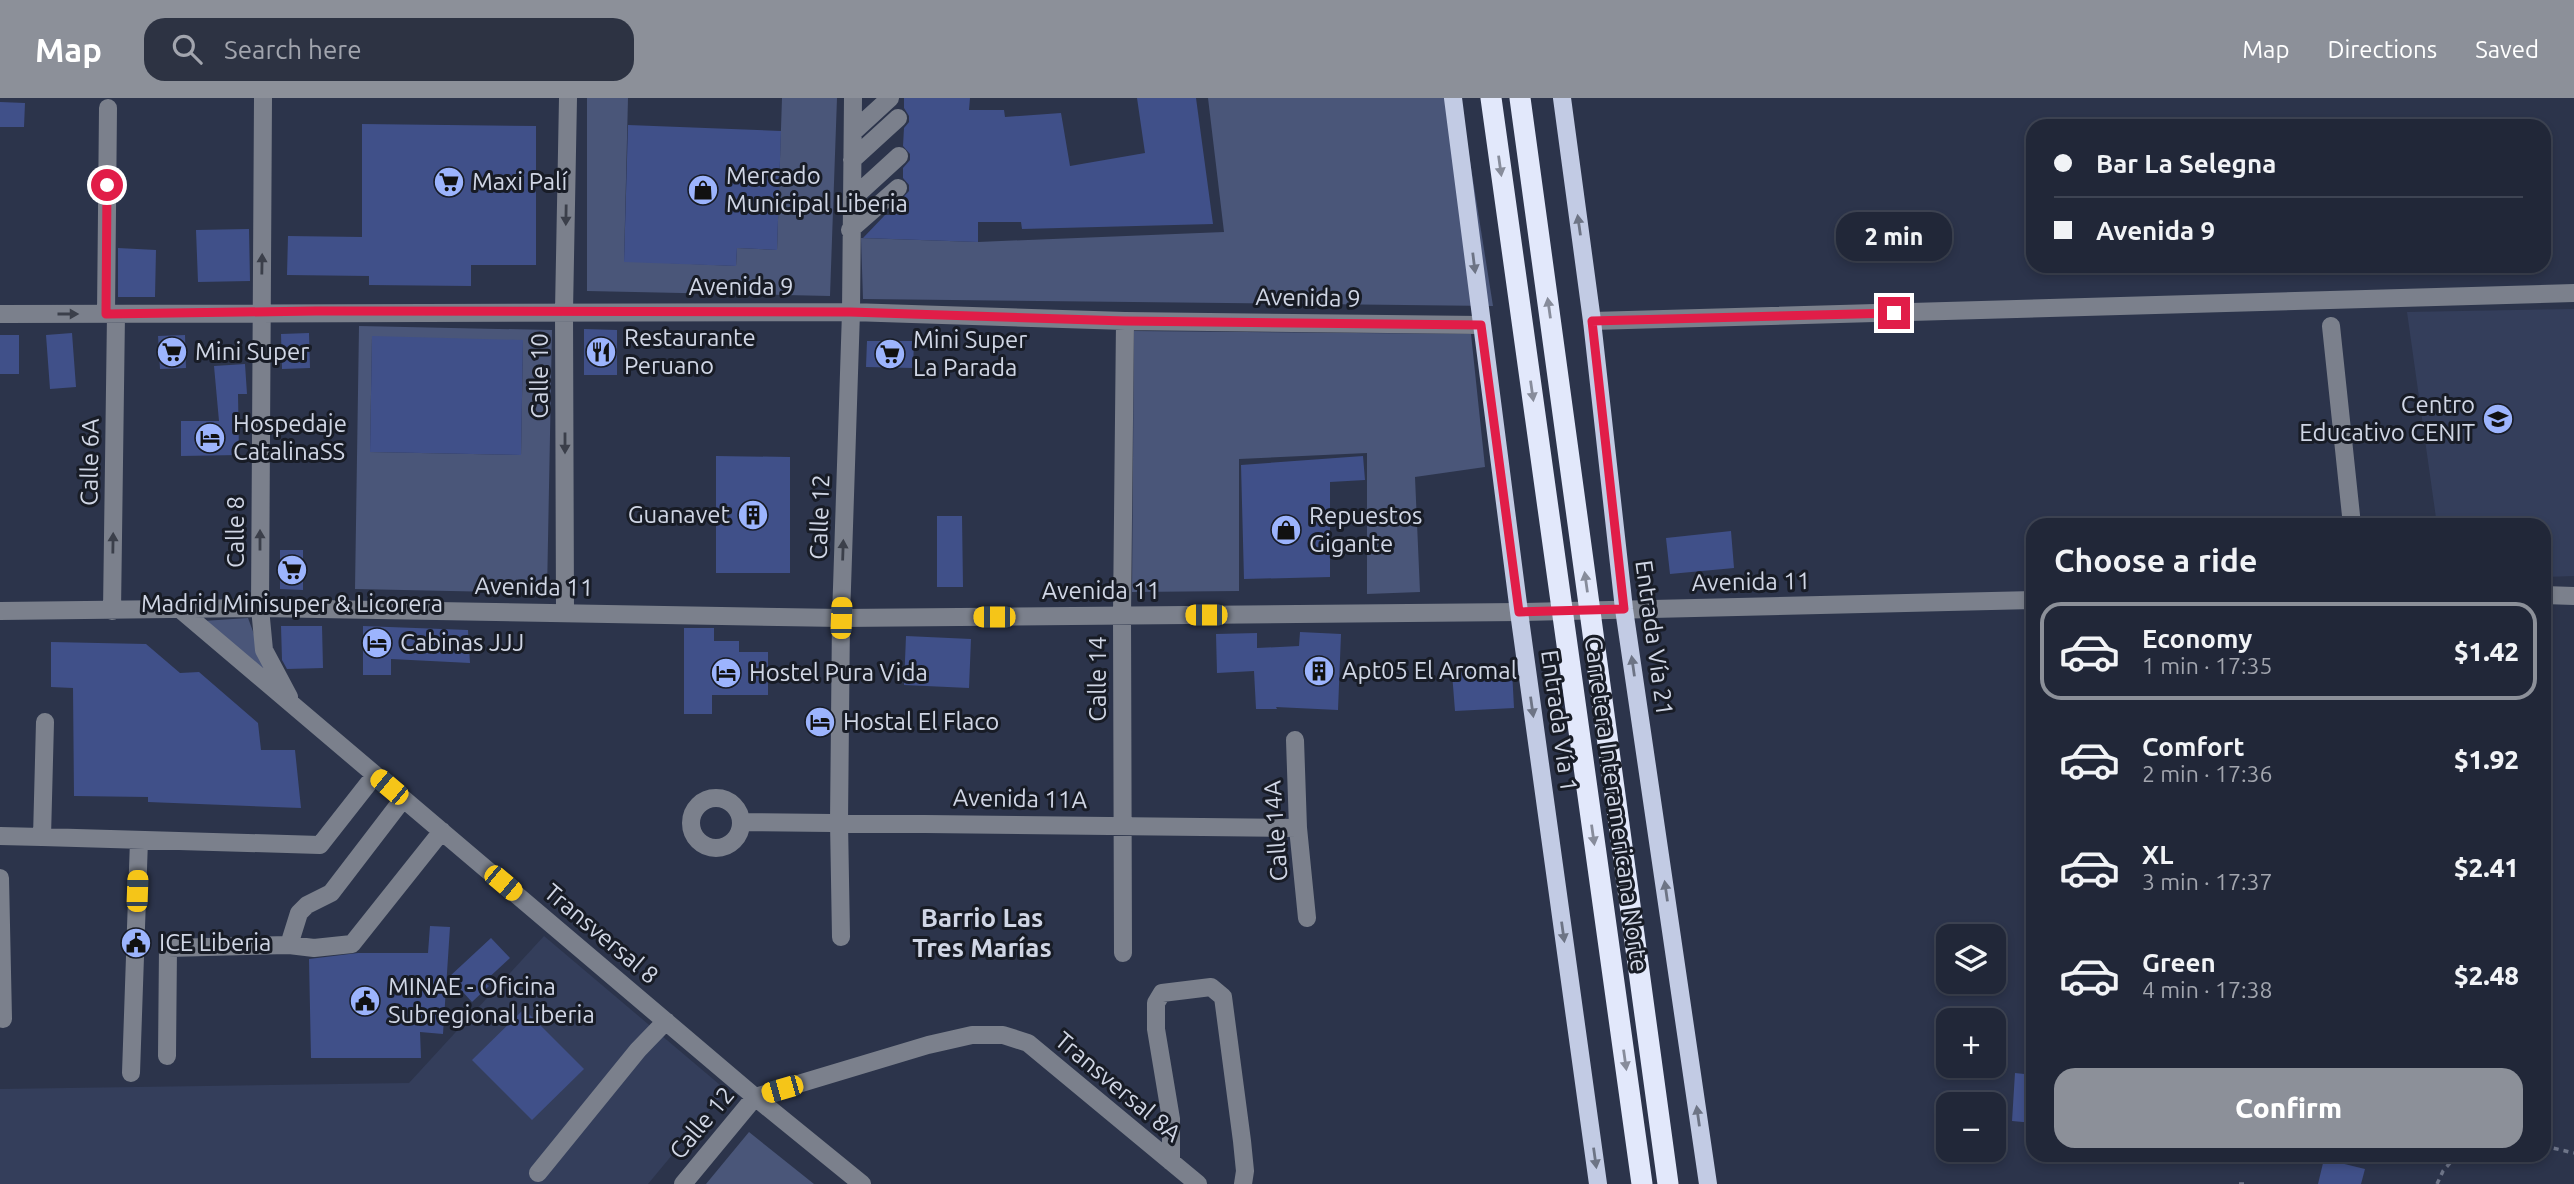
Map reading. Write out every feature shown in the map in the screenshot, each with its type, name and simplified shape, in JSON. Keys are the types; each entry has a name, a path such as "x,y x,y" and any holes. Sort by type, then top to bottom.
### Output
{"highway":[{"name":"Carretera Interamericana Norte","path":"1491,98 1642,1184"},
{"name":"Carretera Interamericana Norte","path":"1520,98 1668,1184"}],"main road":[{"name":"Entrada Vía 1","path":"1453,98 1519,612 1598,1184"},
{"name":"Entrada Vía 21","path":"1562,98 1592,321 1624,609 1708,1184"}],"street":[{"name":"Calle 8","path":"263,98 260,608 264,650 294,706"},
{"name":"Calle 10","path":"565,612 568,98"},
{"path":"853,159 874,98"},
{"name":"Calle 6A","path":"108,108 112,611"},
{"path":"853,159 897,143"},
{"path":"853,159 897,143"},
{"path":"853,159 897,143"},
{"path":"853,159 897,143"},
{"name":"Calle 12","path":"841,937 841,618 853,159"},
{"path":"1592,321 2574,293"},
{"name":"Avenida 9","path":"0,314 261,311 850,312 1125,321 1481,325"},
{"name":"Calle 14","path":"1123,953 1125,321"},
{"path":"2331,326 2351,518"},
{"path":"2551,595 2574,596"},
{"name":"Avenida 11","path":"0,611 260,608 841,618 1519,612 2026,600"},
{"name":"Transversal 8","path":"182,611 755,1097 862,1184"},
{"path":"41,837 45,722"},
{"name":"Calle 14A","path":"1295,740 1298,828 1307,918"},
{"path":"0,836 320,845 375,775"},
{"path":"289,945 299,913 307,905 331,892 404,799"},
{"name":"Avenida 11A","path":"742,822 1298,828"},
{"path":"167,1056 168,948 289,945 314,948 352,944 442,831"},
{"path":"131,1073 139,840"},
{"path":"0,878 3,1019"},
{"path":"1171,1162 1171,1119 1156,1029 1156,1003 1162,993 1211,987 1223,997 1242,1141 1245,1171 1243,1184"},
{"path":"538,1173 638,1050 666,1021"},
{"name":"Calle 12","path":"683,1184 755,1097 928,1045 972,1035 1003,1035"},
{"name":"Transversal 8A","path":"1003,1035 1028,1043 1198,1184"}],"path":[{"path":"2551,1148 2574,1153"},
{"path":"2437,1184 2451,1162"},
{"path":"2239,1184 2245,1184"}],"shaded area":[{"path":"587,98 628,98 624,261 736,266 737,248 777,250 782,98 837,98 830,296 587,291"},
{"path":"1208,98 1460,98 1493,306 863,299 861,238 978,242 1224,232"},
{"name":"Centro Educativo CENIT","path":"2574,309 2574,576 2551,577 2551,518 2436,518 2407,312"},
{"path":"359,326 552,330 547,593 355,589","holes":["372,337 523,341 521,455 370,452"]},
{"path":"1134,331 1471,334 1485,467 1415,477 1420,592 1367,594 1367,453 1239,459 1239,591 1132,592"},
{"path":"248,618 270,677 203,621"},
{"path":"544,936 726,1090 648,1184 0,1184 0,1089 409,1083"},
{"path":"749,1132 814,1184 706,1184"}],"building":[{"path":"904,98 970,98 969,110 1004,110 1005,117 1061,113 1070,166 1145,153 1137,98 1196,98 1213,224 1022,229 1021,222 978,222 978,242 863,238 885,215 895,215 896,205 909,191 909,185 903,178 903,168 910,160 910,154 903,146 904,128 909,122"},
{"path":"0,102 25,103 24,127 0,127"},
{"name":"Maxi Palí","path":"362,124 536,126 536,265 471,265 471,286 369,285 369,276 287,275 288,236 362,237"},
{"name":"Mercado Municipal Liberia","path":"628,125 781,131 777,250 737,248 736,266 624,262"},
{"path":"249,229 250,281 198,282 196,230"},
{"path":"118,248 156,250 155,297 118,297"},
{"name":"Restaurante Peruano","path":"584,329 617,330 617,375 584,375"},
{"path":"72,333 76,387 50,389 46,335"},
{"path":"309,333 310,368 282,369 281,334"},
{"path":"0,335 19,335 19,374 0,374"},
{"name":"Mini Super","path":"185,335 186,368 160,369 158,336"},
{"path":"372,336 523,340 521,455 370,452"},
{"name":"Mini Super La Parada","path":"867,341 914,341 913,368 866,367"},
{"path":"245,364 247,394 238,394 239,455 181,456 181,421 219,421 214,366"},
{"name":"Guanavet","path":"716,456 790,457 790,573 716,573"},
{"name":"Repuestos Gigante","path":"1363,456 1365,480 1330,482 1330,577 1244,579 1241,465"},
{"path":"937,516 962,516 963,587 937,587"},
{"path":"1731,531 1734,568 1670,574 1666,538"},
{"name":"Madrid Minisuper & Licorera","path":"280,550 303,550 303,590 280,589"},
{"path":"281,626 322,626 323,668 287,669 282,660"},
{"path":"363,626 468,630 470,663 391,659 391,675 363,675"},
{"name":"Hostel Pura Vida","path":"684,628 714,628 714,641 739,641 739,652 768,652 768,695 712,695 712,714 684,714"},
{"path":"1300,632 1341,634 1338,710 1276,707 1277,709 1256,709 1254,671 1217,673 1216,634 1257,633 1257,648 1299,646"},
{"path":"906,636 971,639 969,688 904,685"},
{"path":"51,642 146,644 180,673 199,672 258,723 261,750 295,750 301,808 148,802 148,797 74,796 73,688 51,687"},
{"path":"1512,670 1514,708 1455,711 1452,673"},
{"name":"MINAE - Oficina Subregional Liberia","path":"430,926 450,927 443,1034 420,1032 421,1058 311,1058 309,959 358,953 428,953"},
{"path":"491,938 510,958 484,982 489,986 472,1002 449,977"},
{"path":"524,1009 584,1069 532,1120 472,1060"},
{"path":"2015,1073 2026,1074 2026,1122 2012,1121"},
{"path":"2323,1162 2336,1162 2365,1169 2361,1184 2318,1184"}],"place":[{"name":"Maxi Palí","path":"449,182"},
{"name":"Mercado Municipal Liberia","path":"703,190"},
{"name":"Mini Super","path":"172,352"},
{"name":"Restaurante Peruano","path":"601,352"},
{"name":"Mini Super La Parada","path":"890,354"},
{"name":"Centro Educativo CENIT","path":"2498,419"},
{"name":"Hospedaje CatalinaSS","path":"210,438"},
{"name":"Guanavet","path":"753,515"},
{"name":"Repuestos Gigante","path":"1286,530"},
{"name":"Madrid Minisuper & Licorera","path":"292,570"},
{"name":"Cabinas JJJ","path":"377,643"},
{"name":"Apt05 El Aromal","path":"1319,671"},
{"name":"Hostel Pura Vida","path":"726,673"},
{"name":"Hostal El Flaco","path":"820,722"},
{"name":"ICE Liberia","path":"136,943"},
{"name":"MINAE - Oficina Subregional Liberia","path":"365,1001"}],"district":[{"name":"Barrio Las Tres Marías","path":"982,933"}],"route":[{"path":"107,185 106,314 261,311 850,312 1125,321 1481,325 1519,612 1624,609 1592,321 1894,313"}]}
